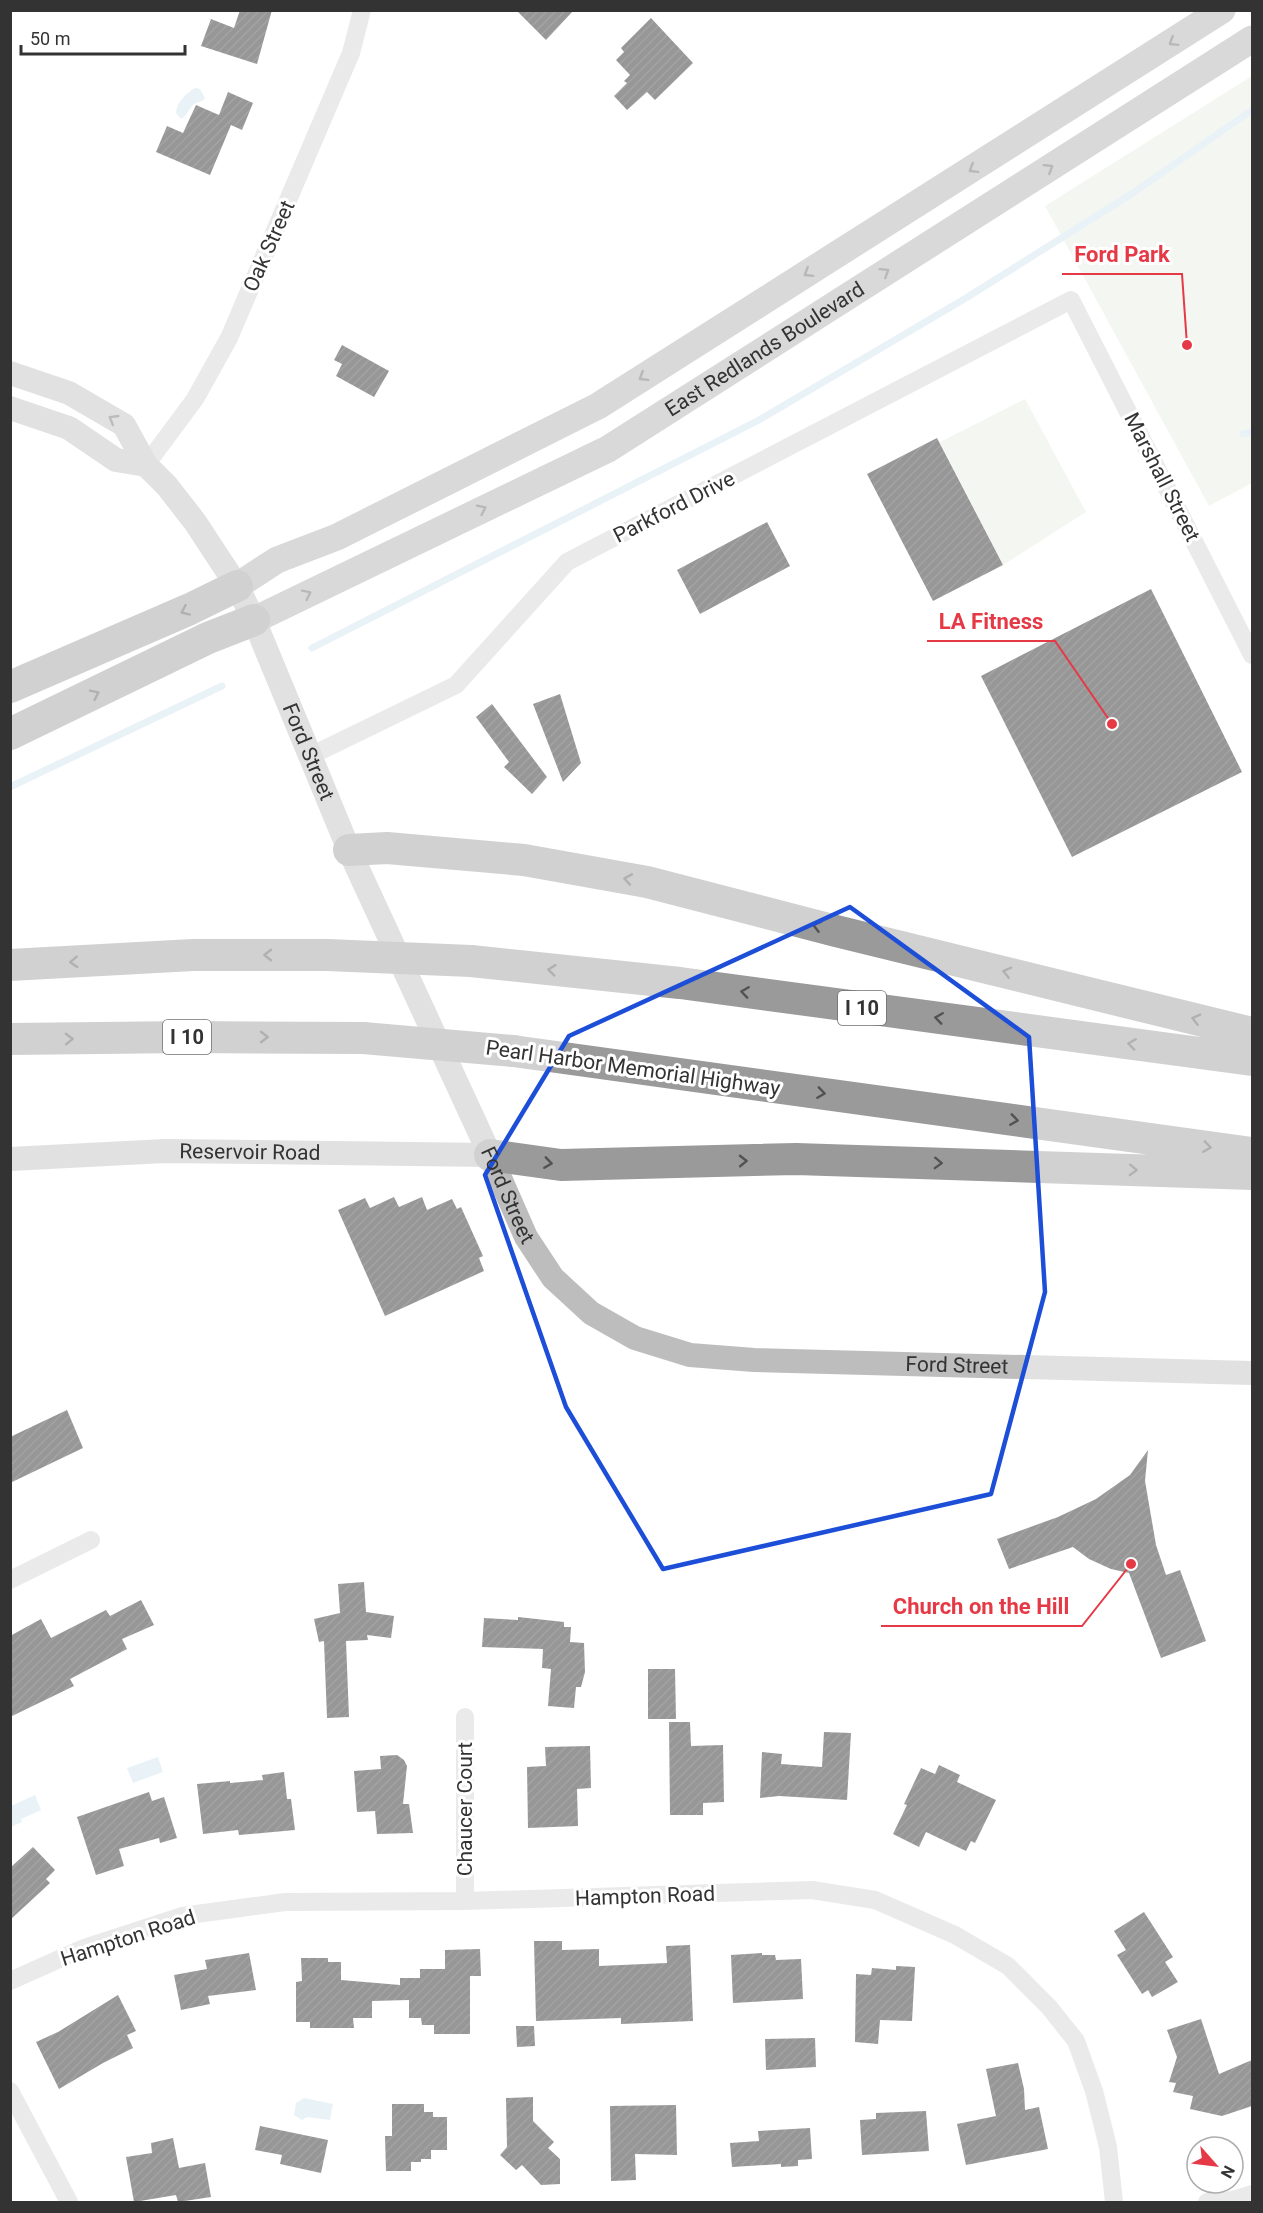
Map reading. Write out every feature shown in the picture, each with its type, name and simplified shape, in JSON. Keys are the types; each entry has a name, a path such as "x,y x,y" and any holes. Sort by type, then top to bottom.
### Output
{"highway":[{"path":"10,687 190,609 237,586"},
{"path":"10,734 208,638 254,620"},
{"path":"349,850 387,848 524,861 647,882 1252,1033"},
{"name":"I 10","path":"10,965 193,956 327,955 471,961 680,983 1252,1060"},
{"name":"Pearl Harbor Memorial Highway","path":"10,1039 363,1038 513,1051 1252,1153"},
{"path":"490,1155 561,1165 796,1159 1252,1174"}],"main road":[{"name":"East Redlands Boulevard","path":"237,586 277,560 337,537 598,406 1222,10"},
{"name":"East Redlands Boulevard","path":"254,620 608,448 1252,39"},
{"name":"Ford Street","path":"10,373 69,393 124,425 146,465 174,495 237,586 254,620 349,850 526,1237 553,1278 591,1313 634,1338 690,1355 754,1360 1252,1373"},
{"path":"10,408 69,428 116,460 146,465"},
{"name":"Reservoir Road","path":"10,1159 165,1151 490,1155"}],"street":[{"name":"Oak Street","path":"146,465 195,399 229,338 351,53 362,10"},
{"name":"Marshall Street","path":"1071,300 1252,655"},
{"name":"Parkford Drive","path":"310,756 456,685 567,562 1071,300"},
{"path":"10,1580 91,1540"},
{"name":"Chaucer Court","path":"465,1717 465,1901"},
{"name":"Hampton Road","path":"10,1981 84,1948 182,1916 285,1902 465,1901 812,1890 875,1900 955,1935 1008,1966 1049,2007 1076,2041 1094,2091 1108,2147 1114,2202"},
{"path":"10,2091 69,2202"},
{"path":"1207,2202 1232,2200 1252,2194"}],"highlighted area":[{"path":"850,907 1029,1037 1045,1292 991,1494 663,1569 566,1407 485,1175 569,1036"}],"shaded area":[{"path":"1252,76 1252,483 1209,506 1045,206"},
{"path":"1025,399 1086,512 1003,565 940,442"}],"water":[{"path":"195,88 200,89 205,98 193,105 181,119 176,113 178,105"},
{"path":"158,1757 163,1772 133,1783 127,1768"},
{"path":"35,1795 41,1810 21,1819 22,1822 11,1827 11,1806"},
{"path":"304,2098 333,2104 330,2120 307,2117 302,2120 294,2115 296,2103"}],"building":[{"path":"240,10 272,10 257,64 201,46 211,19 234,28"},
{"path":"516,10 574,10 546,40"},
{"path":"651,18 693,63 655,100 647,92 627,110 614,96 627,83 624,81 630,75 616,60 624,52 621,48"},
{"path":"228,92 253,103 242,130 231,125 210,175 156,152 167,126 183,133 196,105 219,115"},
{"path":"342,345 389,371 374,397 336,376 342,364 334,360"},
{"path":"937,438 1003,565 933,601 867,474"},
{"path":"767,522 790,566 700,614 677,570"},
{"path":"1151,589 1242,772 1072,857 981,676"},
{"path":"560,694 581,763 563,782 533,704"},
{"path":"492,704 547,777 532,794 504,767 509,762 476,717"},
{"path":"394,1197 399,1207 422,1197 427,1210 452,1199 457,1209 461,1207 483,1256 479,1258 484,1271 385,1316 338,1210 365,1198 370,1208"},
{"path":"67,1410 83,1448 10,1483 10,1437"},
{"path":"1148,1450 1145,1481 1156,1545 1166,1575 1180,1570 1206,1641 1161,1658 1129,1573 1111,1569 1089,1559 1073,1547 1009,1569 997,1539 1058,1517 1096,1499 1130,1475"},
{"path":"364,1582 366,1612 394,1616 391,1638 367,1635 368,1640 346,1641 349,1717 327,1718 324,1641 319,1642 314,1619 340,1613 338,1584"},
{"path":"141,1600 154,1625 122,1639 127,1649 70,1679 74,1686 10,1717 10,1636 41,1619 51,1638 106,1610 110,1616"},
{"path":"518,1617 564,1622 564,1627 571,1627 570,1642 584,1643 585,1672 581,1687 576,1687 574,1708 548,1706 551,1669 542,1668 543,1649 482,1647 484,1618 518,1620"},
{"path":"648,1669 675,1669 676,1719 648,1719"},
{"path":"669,1722 690,1722 691,1746 723,1745 724,1802 703,1803 703,1815 670,1815"},
{"path":"824,1732 851,1733 847,1800 779,1796 760,1798 762,1752 782,1754 781,1764 822,1767"},
{"path":"590,1746 591,1788 577,1789 578,1826 528,1828 527,1767 546,1766 545,1747"},
{"path":"397,1755 404,1760 407,1766 403,1804 409,1804 413,1833 377,1834 375,1811 357,1812 354,1771 381,1769 380,1756"},
{"path":"939,1765 960,1775 957,1782 996,1800 975,1843 971,1841 966,1851 926,1832 919,1847 893,1834 921,1768 935,1774"},
{"path":"284,1772 287,1799 291,1799 295,1830 239,1835 238,1830 203,1834 197,1784 263,1780 262,1775"},
{"path":"149,1792 152,1801 164,1797 177,1838 160,1843 159,1838 119,1849 124,1866 96,1875 77,1817"},
{"path":"33,1847 55,1870 46,1879 50,1883 10,1920 10,1868"},
{"path":"1144,1912 1173,1957 1165,1962 1178,1982 1152,1997 1148,1990 1142,1994 1117,1955 1126,1950 1114,1931"},
{"path":"534,1941 562,1941 562,1950 599,1949 599,1966 667,1963 666,1946 690,1945 693,2021 621,2024 621,2018 536,2021"},
{"path":"480,1949 481,1976 470,1976 470,2034 434,2034 434,2025 422,2025 421,2018 409,2018 409,2000 372,2001 372,2018 353,2018 354,2028 310,2028 310,2022 296,2022 296,1982 302,1981 301,1958 328,1958 328,1962 341,1962 341,1980 400,1985 400,1978 420,1978 420,1969 445,1969 445,1950"},
{"path":"249,1953 256,1990 208,1996 210,2004 181,2010 174,1975 207,1969 205,1960"},
{"path":"762,1953 762,1955 775,1955 776,1960 801,1959 803,1999 733,2003 731,1955"},
{"path":"896,1966 915,1967 912,2021 880,2020 878,2044 855,2042 856,1974 871,1975 872,1968 896,1970"},
{"path":"118,1995 136,2031 127,2035 133,2048 59,2089 36,2042 58,2032"},
{"path":"1201,2019 1219,2074 1252,2060 1252,2106 1222,2116 1190,2109 1193,2096 1173,2092 1176,2083 1169,2082 1177,2057 1167,2030"},
{"path":"516,2026 534,2026 535,2046 517,2047"},
{"path":"815,2038 816,2067 766,2070 765,2039"},
{"path":"1018,2063 1024,2089 1025,2110 1039,2107 1048,2149 966,2165 957,2124 996,2116 986,2069"},
{"path":"533,2097 533,2121 554,2142 548,2148 560,2159 560,2184 541,2185 522,2165 516,2170 500,2155 507,2147 506,2098"},
{"path":"392,2104 424,2104 424,2112 433,2112 433,2117 447,2117 447,2150 431,2150 431,2159 411,2162 411,2171 386,2171 385,2136 392,2136"},
{"path":"676,2105 677,2155 635,2154 636,2180 611,2181 610,2106"},
{"path":"926,2111 929,2151 862,2155 860,2120 876,2119 876,2113"},
{"path":"260,2126 328,2140 321,2173 280,2164 282,2155 255,2150"},
{"path":"810,2128 812,2159 798,2160 798,2166 781,2167 781,2164 732,2167 730,2143 759,2141 758,2131"},
{"path":"173,2138 179,2168 205,2163 211,2197 178,2202 176,2195 134,2202 126,2157 152,2153 151,2143"}],"waterway":[{"path":"312,648 759,420 966,298 1133,193 1252,110"},
{"path":"1243,434 1252,432"},
{"path":"10,787 222,686"}],"place":[{"name":"Ford Park","path":"1187,345"},
{"name":"LA Fitness","path":"1112,724"},
{"name":"Church on the Hill","path":"1131,1564"}]}
